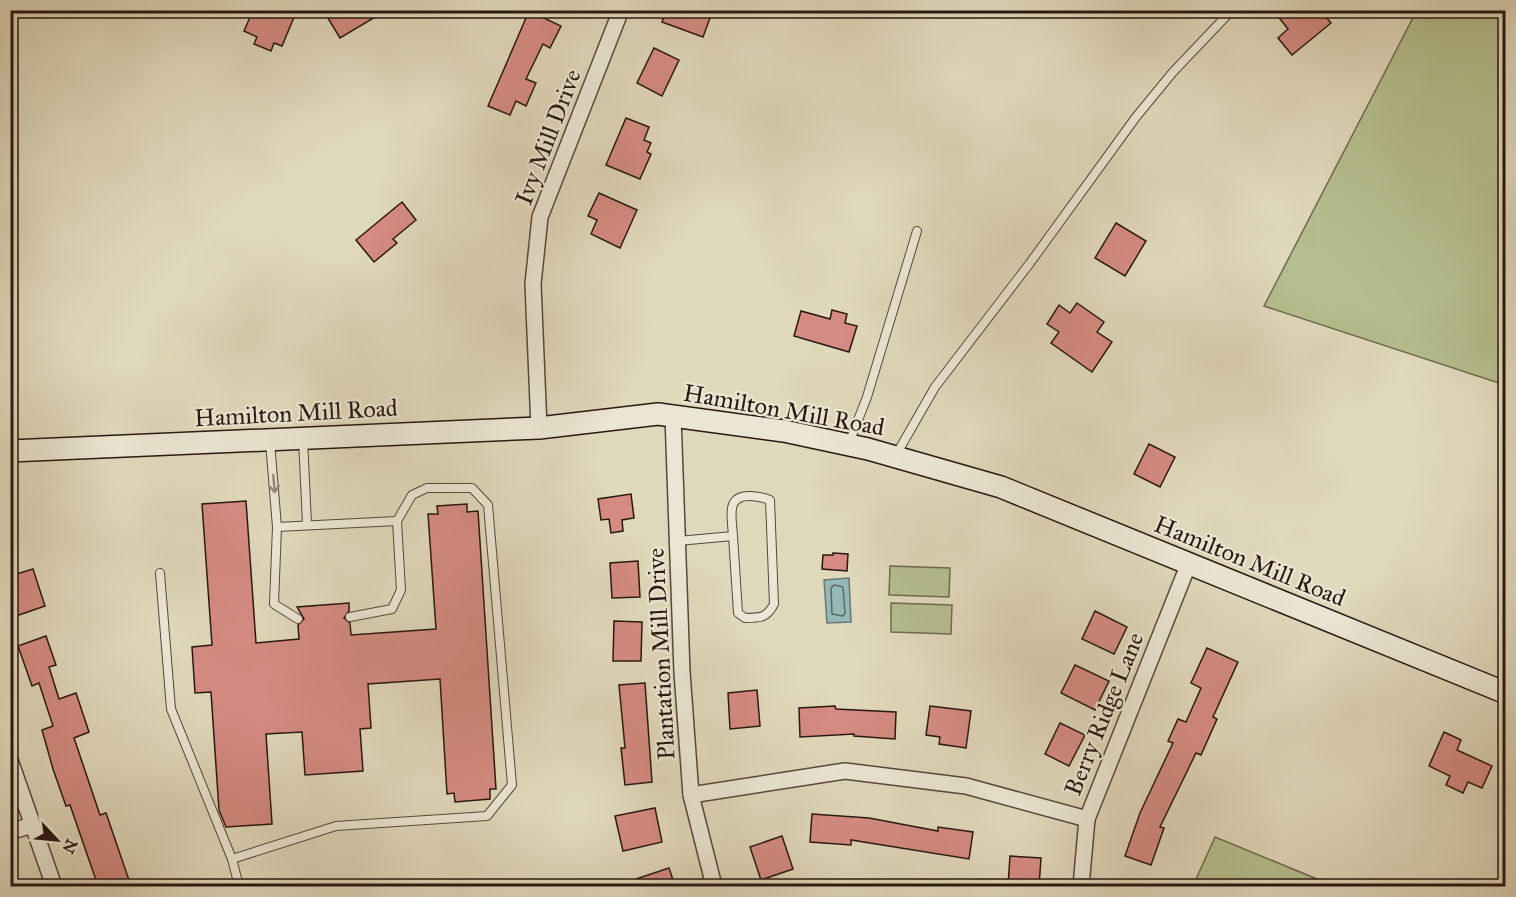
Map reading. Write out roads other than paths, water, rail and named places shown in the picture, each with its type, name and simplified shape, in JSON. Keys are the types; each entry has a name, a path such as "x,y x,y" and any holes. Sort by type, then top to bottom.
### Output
{"main road":[{"name":"Hamilton Mill Road","path":"10,451 539,428 658,414 784,431 896,456 1001,487 1506,693"}],"street":[{"name":"Ivy Mill Drive","path":"539,428 533,284 540,218 621,10"},
{"name":"Plantation Mill Drive","path":"673,416 690,795 714,886"},
{"name":"Berry Ridge Lane","path":"1081,886 1087,819 1189,563"},
{"path":"10,760 54,886"},
{"path":"690,795 845,771 966,786 1087,819"},
{"path":"10,832 32,825"}],"lane":[{"path":"896,456 946,372 1030,263 1137,117 1173,72 1232,10"},
{"path":"848,444 867,397 917,231"},
{"path":"303,439 307,525"},
{"path":"270,440 277,527 274,604 298,619"},
{"path":"232,859 336,825 487,816 512,785 488,505 472,488 427,488 412,495 397,521 401,590 392,609 350,617"},
{"path":"741,496 770,500 774,604 769,614 761,618 745,618 738,613 733,536 731,505 734,500 741,496"},
{"path":"277,527 397,521"},
{"path":"678,541 733,536"},
{"path":"160,573 171,709 232,859 239,886"}],"water":[{"path":"849,578 851,622 827,623 824,580"}]}
